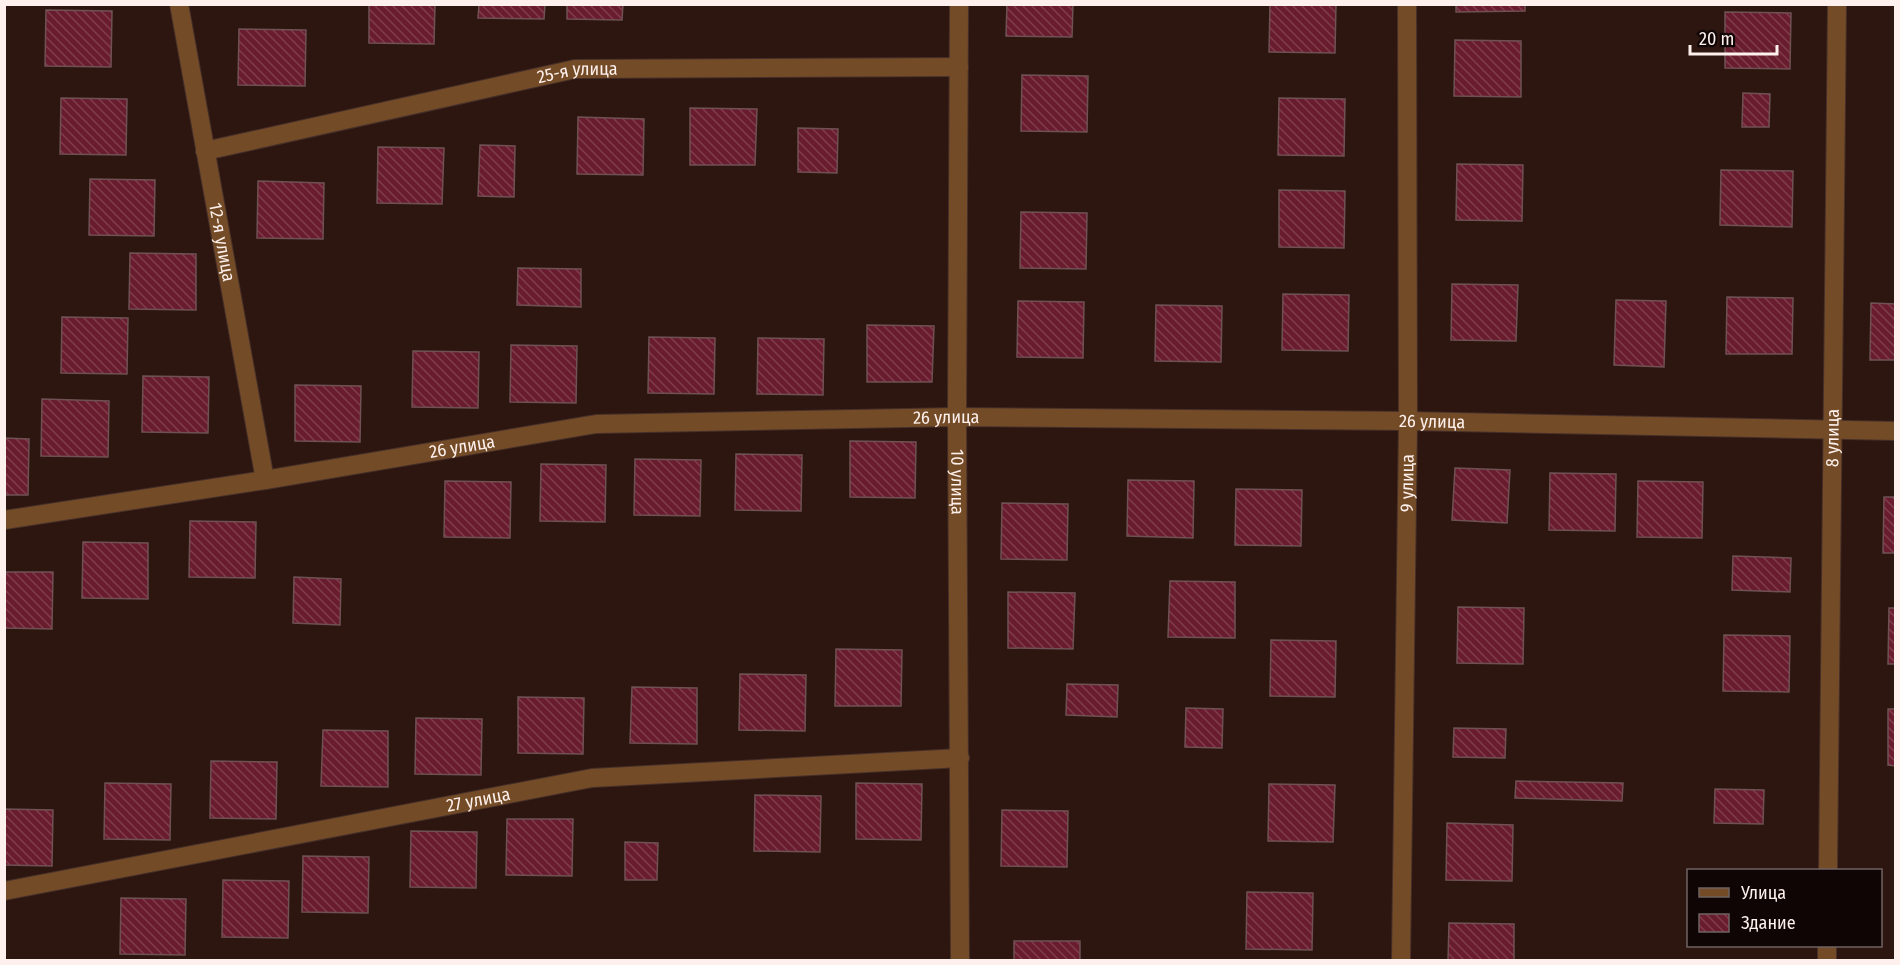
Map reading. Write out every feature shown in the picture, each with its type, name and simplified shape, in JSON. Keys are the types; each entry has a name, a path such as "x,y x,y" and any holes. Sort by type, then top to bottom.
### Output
{"street":[{"name":"12-я улица","path":"179,4 265,480"},
{"name":"10 улица","path":"959,4 957,417 960,960"},
{"name":"9 улица","path":"1401,960 1408,422 1407,4"},
{"name":"8 улица","path":"1828,869 1837,4"},
{"name":"25-я улица","path":"205,151 575,69 959,67"},
{"name":"26 улица","path":"4,520 265,480 596,424 957,417 1896,431"},
{"name":"27 улица","path":"4,891 592,778 960,758"}],"building":[{"path":"369,4 435,4 434,44 369,43"},
{"path":"479,4 545,4 544,19 478,18"},
{"path":"567,4 623,4 622,20 567,19"},
{"path":"1007,4 1073,4 1072,37 1006,36"},
{"path":"1270,4 1336,4 1335,53 1269,52"},
{"path":"1456,4 1525,4 1525,11 1456,12"},
{"path":"46,10 112,11 111,67 45,66"},
{"path":"1725,12 1791,13 1790,69 1725,68"},
{"path":"239,29 306,30 305,86 238,85"},
{"path":"1455,40 1521,41 1521,97 1454,96"},
{"path":"1022,75 1088,76 1087,132 1021,131"},
{"path":"1743,93 1770,94 1769,127 1742,127"},
{"path":"61,98 127,99 126,155 60,154"},
{"path":"1279,98 1345,99 1344,156 1278,155"},
{"path":"690,108 757,109 755,165 690,165"},
{"path":"578,117 644,119 643,175 577,174"},
{"path":"798,128 838,129 837,173 798,172"},
{"path":"480,145 515,146 514,197 478,196"},
{"path":"378,147 444,148 442,204 377,203"},
{"path":"1457,164 1523,165 1522,221 1456,220"},
{"path":"1721,170 1793,171 1792,227 1720,225"},
{"path":"90,179 155,180 154,236 89,235"},
{"path":"258,181 324,183 323,239 257,238"},
{"path":"1279,190 1345,191 1344,248 1279,247"},
{"path":"1021,212 1087,213 1086,269 1020,268"},
{"path":"130,253 196,254 196,310 129,309"},
{"path":"518,268 581,269 581,307 517,305"},
{"path":"1452,284 1518,285 1516,341 1451,340"},
{"path":"1283,294 1349,295 1348,351 1282,350"},
{"path":"1727,297 1793,298 1792,354 1726,354"},
{"path":"1616,300 1666,301 1664,367 1614,365"},
{"path":"1018,301 1084,302 1083,358 1017,357"},
{"path":"1871,303 1896,304 1896,360 1870,360"},
{"path":"1156,305 1222,306 1221,362 1155,361"},
{"path":"62,317 128,318 127,374 61,373"},
{"path":"867,325 934,326 932,382 867,382"},
{"path":"649,337 715,338 714,394 648,393"},
{"path":"758,338 824,339 823,395 757,394"},
{"path":"511,345 577,346 576,403 510,402"},
{"path":"413,351 479,352 478,408 412,407"},
{"path":"143,376 209,377 208,433 142,432"},
{"path":"295,385 361,386 360,442 295,441"},
{"path":"42,399 109,401 108,457 41,456"},
{"path":"4,438 29,439 28,495 4,495"},
{"path":"850,441 916,442 915,498 850,497"},
{"path":"736,454 802,455 801,511 735,510"},
{"path":"635,459 701,460 700,516 634,515"},
{"path":"541,464 606,465 605,522 540,521"},
{"path":"1455,468 1510,470 1507,523 1452,520"},
{"path":"1550,473 1616,474 1615,531 1549,530"},
{"path":"1128,480 1194,481 1193,538 1127,536"},
{"path":"445,481 511,482 510,538 444,537"},
{"path":"1638,481 1703,482 1702,538 1637,537"},
{"path":"1236,489 1302,490 1301,546 1235,545"},
{"path":"1884,497 1896,497 1896,553 1883,553"},
{"path":"1002,503 1068,504 1067,560 1001,559"},
{"path":"190,521 256,522 255,578 189,577"},
{"path":"83,542 148,543 148,599 82,598"},
{"path":"1733,556 1791,558 1790,592 1732,590"},
{"path":"4,572 53,572 52,629 4,628"},
{"path":"294,577 341,579 340,625 293,623"},
{"path":"1170,581 1235,582 1235,638 1168,637"},
{"path":"1008,592 1075,593 1073,649 1008,648"},
{"path":"1458,607 1524,608 1523,664 1457,663"},
{"path":"1889,608 1896,608 1896,664 1888,664"},
{"path":"1724,635 1790,636 1789,692 1723,691"},
{"path":"1271,640 1336,641 1335,697 1270,696"},
{"path":"836,649 902,650 901,706 835,706"},
{"path":"740,674 806,675 805,731 739,730"},
{"path":"1067,684 1118,685 1117,717 1066,715"},
{"path":"632,687 697,688 697,744 630,743"},
{"path":"518,697 584,698 583,754 518,753"},
{"path":"1186,708 1223,709 1222,748 1185,747"},
{"path":"1888,709 1896,709 1896,766 1888,765"},
{"path":"416,718 482,719 481,775 415,774"},
{"path":"1454,728 1506,729 1505,758 1453,757"},
{"path":"323,730 388,731 388,787 321,786"},
{"path":"211,761 277,762 276,819 210,818"},
{"path":"1516,781 1623,783 1622,801 1515,798"},
{"path":"105,783 171,784 170,840 104,839"},
{"path":"856,783 922,784 921,840 856,839"},
{"path":"1269,784 1335,785 1333,842 1268,841"},
{"path":"1715,789 1764,790 1763,824 1714,823"},
{"path":"755,795 821,796 820,852 754,851"},
{"path":"4,809 53,810 52,866 4,865"},
{"path":"1002,810 1068,811 1067,867 1001,866"},
{"path":"507,819 573,819 572,876 506,875"},
{"path":"1447,823 1513,825 1512,881 1446,880"},
{"path":"411,831 477,832 476,888 410,887"},
{"path":"625,842 658,843 657,880 625,880"},
{"path":"303,856 369,857 368,913 302,912"},
{"path":"223,880 289,881 288,938 222,937"},
{"path":"1247,892 1313,893 1312,950 1246,949"},
{"path":"121,898 186,899 185,955 120,954"},
{"path":"1449,923 1514,924 1514,960 1448,960"},
{"path":"1014,941 1080,941 1080,960 1014,960"}]}
